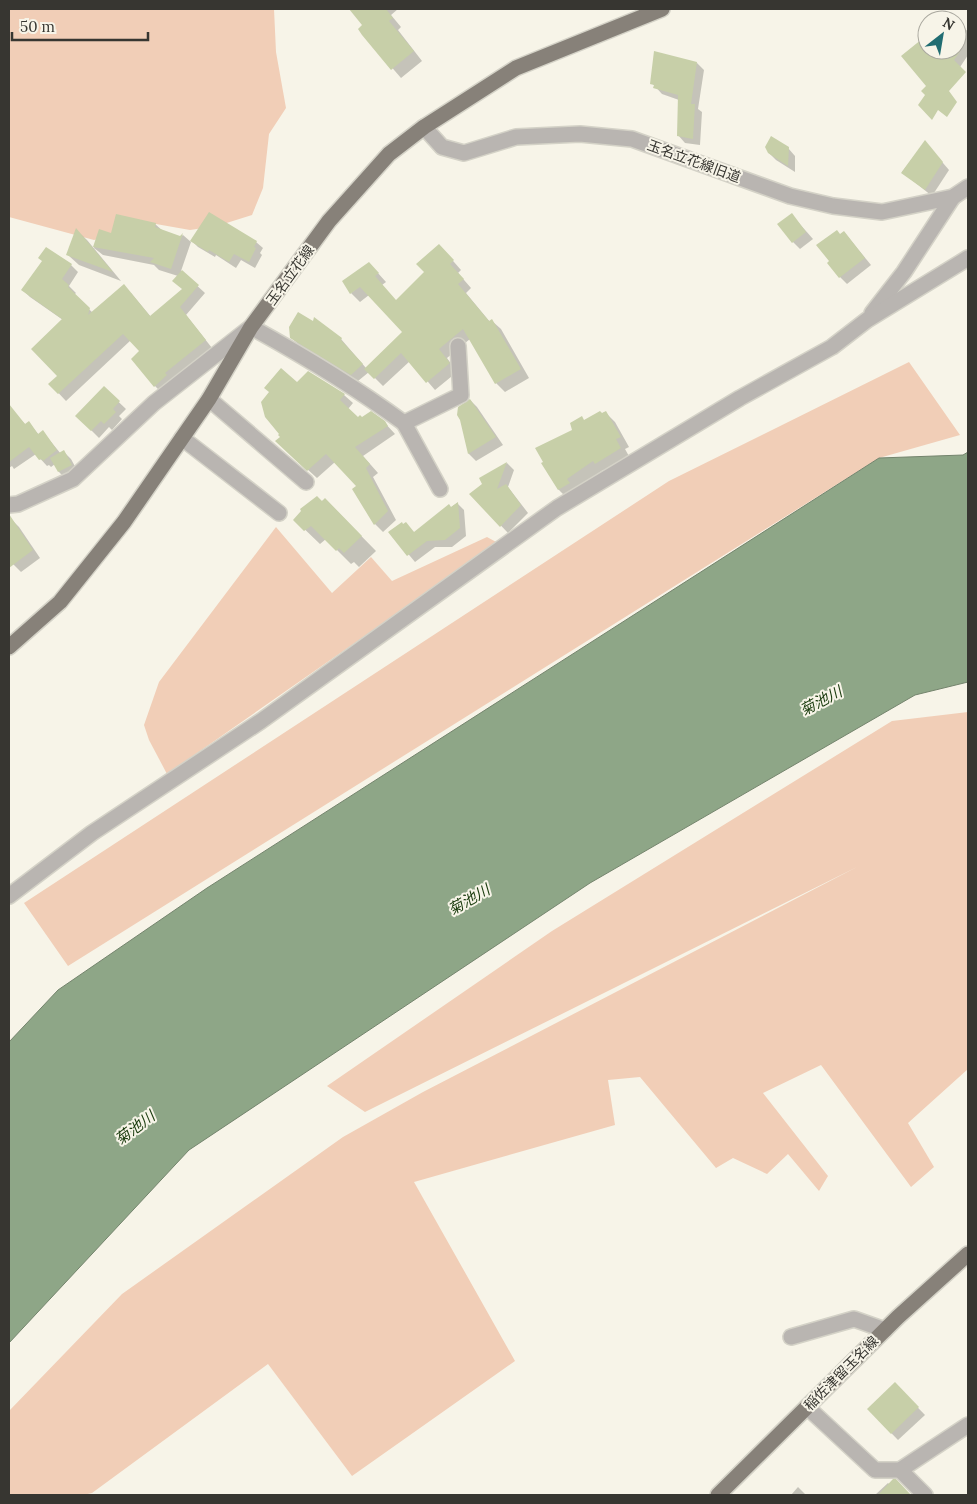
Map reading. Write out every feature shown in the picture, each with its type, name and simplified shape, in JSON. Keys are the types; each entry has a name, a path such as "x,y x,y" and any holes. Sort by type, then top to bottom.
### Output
{"main road":[{"name":"玉名立花線","path":"9,647 60,602 124,522 209,399 251,327 329,221 389,154 424,126 516,68 662,9"},
{"name":"稲佐津留玉名線","path":"718,1495 885,1330 968,1254"}],"street":[{"name":"玉名立花線旧道","path":"424,126 442,147 464,153 516,137 580,134 632,139 790,196 833,206 882,212 953,197 968,187"},
{"path":"867,320 904,272 953,197"},
{"path":"9,896 92,833 261,720 557,508 740,398 832,347 867,320 968,258"},
{"path":"9,505 18,504 73,479 154,403 251,327 310,360 369,397 404,423 440,488"},
{"path":"404,423 461,395 458,346"},
{"path":"209,399 306,482"},
{"path":"182,438 279,513"},
{"path":"791,1337 854,1319 885,1330"},
{"path":"807,1407 875,1470 900,1470 968,1425"},
{"path":"900,1470 924,1495"}],"shaded area":[{"path":"9,9 274,9 276,52 286,108 269,134 263,188 252,215 217,226 190,230 156,224 94,240 9,217"},
{"path":"909,362 960,435 879,458 68,966 24,903 669,481"},
{"path":"276,527 332,593 371,557 392,581 487,537 498,543 167,774 149,740 144,725 159,682"},
{"path":"968,712 968,1069 908,1123 934,1167 911,1187 821,1065 763,1093 828,1176 819,1191 788,1154 767,1174 733,1158 716,1168 640,1077 608,1080 615,1125 414,1182 515,1361 352,1476 268,1364 92,1493 83,1495 9,1495 9,1411 122,1294 343,1137 423,1092 857,867 365,1112 327,1086 552,931 892,721"}],"water":[{"name":"菊池川","path":"968,452 968,682 915,695 590,883 189,1150 9,1343 9,1042 58,990 207,888 879,458 963,455"}],"building":[{"path":"349,9 386,9 393,18 389,21 414,51 391,70 362,35 358,29 362,25"},
{"path":"917,43 917,60 954,60 966,72 949,91 957,102 947,117 938,110 932,120 918,105 925,95 921,91 926,86 901,56"},
{"path":"654,51 697,62 691,104 695,104 693,139 677,136 678,95 653,88 654,85 650,84"},
{"path":"771,136 789,147 788,166 768,153 765,147"},
{"path":"925,140 943,162 925,190 901,173"},
{"path":"209,212 257,241 254,247 256,248 249,262 234,254 229,262 190,241"},
{"path":"792,213 806,232 792,243 777,224"},
{"path":"116,214 156,223 155,227 180,236 183,233 171,269 150,262 154,258 93,247 99,229 111,233"},
{"path":"76,228 113,272 66,255"},
{"path":"837,230 840,234 844,231 865,258 839,278 827,263 829,261 816,245"},
{"path":"439,244 454,260 450,264 464,279 458,284 489,321 492,319 521,369 495,384 463,329 439,349 450,363 426,383 401,353 374,379 364,369 402,332 360,287 350,294 342,281 369,262 379,273 375,276 396,300 424,272 416,264"},
{"path":"46,247 72,264 62,279 90,308 88,315 124,284 150,316 182,289 172,281 182,270 199,285 180,307 206,340 165,373 167,375 154,387 131,359 139,351 123,334 58,394 48,384 57,376 31,349 62,319 21,290 42,261 38,258"},
{"path":"298,312 313,321 314,317 342,338 341,340 363,364 351,375 290,338 289,327"},
{"path":"281,368 297,382 308,371 345,394 340,400 358,417 360,415 362,417 371,411 385,421 388,426 355,447 370,464 366,468 388,511 374,525 352,489 356,486 326,454 307,471 275,441 280,437 279,434 265,417 261,402 269,392 264,388"},
{"path":"104,386 120,401 113,409 116,412 104,424 101,421 91,431 75,416"},
{"path":"470,399 496,437 468,454 460,420 457,415 458,407"},
{"path":"9,404 25,424 29,421 38,434 43,430 57,450 43,461 42,459 39,460 29,447 9,462"},
{"path":"600,411 602,413 606,411 621,437 616,439 621,448 595,464 593,461 567,479 570,483 558,490 541,463 543,462 535,448 572,430 570,423 582,416 584,420"},
{"path":"64,450 72,465 58,472 50,458"},
{"path":"507,462 497,489 506,484 521,505 500,527 469,494 482,484 479,478"},
{"path":"317,496 322,501 325,498 362,536 344,553 339,548 336,551 311,526 304,531 293,520 301,511 300,509"},
{"path":"458,502 460,528 445,540 427,541 407,556 388,532 402,522 403,524 406,522 414,532 449,504 451,507"},
{"path":"9,514 33,550 9,568"},
{"path":"895,1382 919,1407 891,1434 867,1409"},
{"path":"893,1479 896,1479 911,1495 878,1495"}]}
